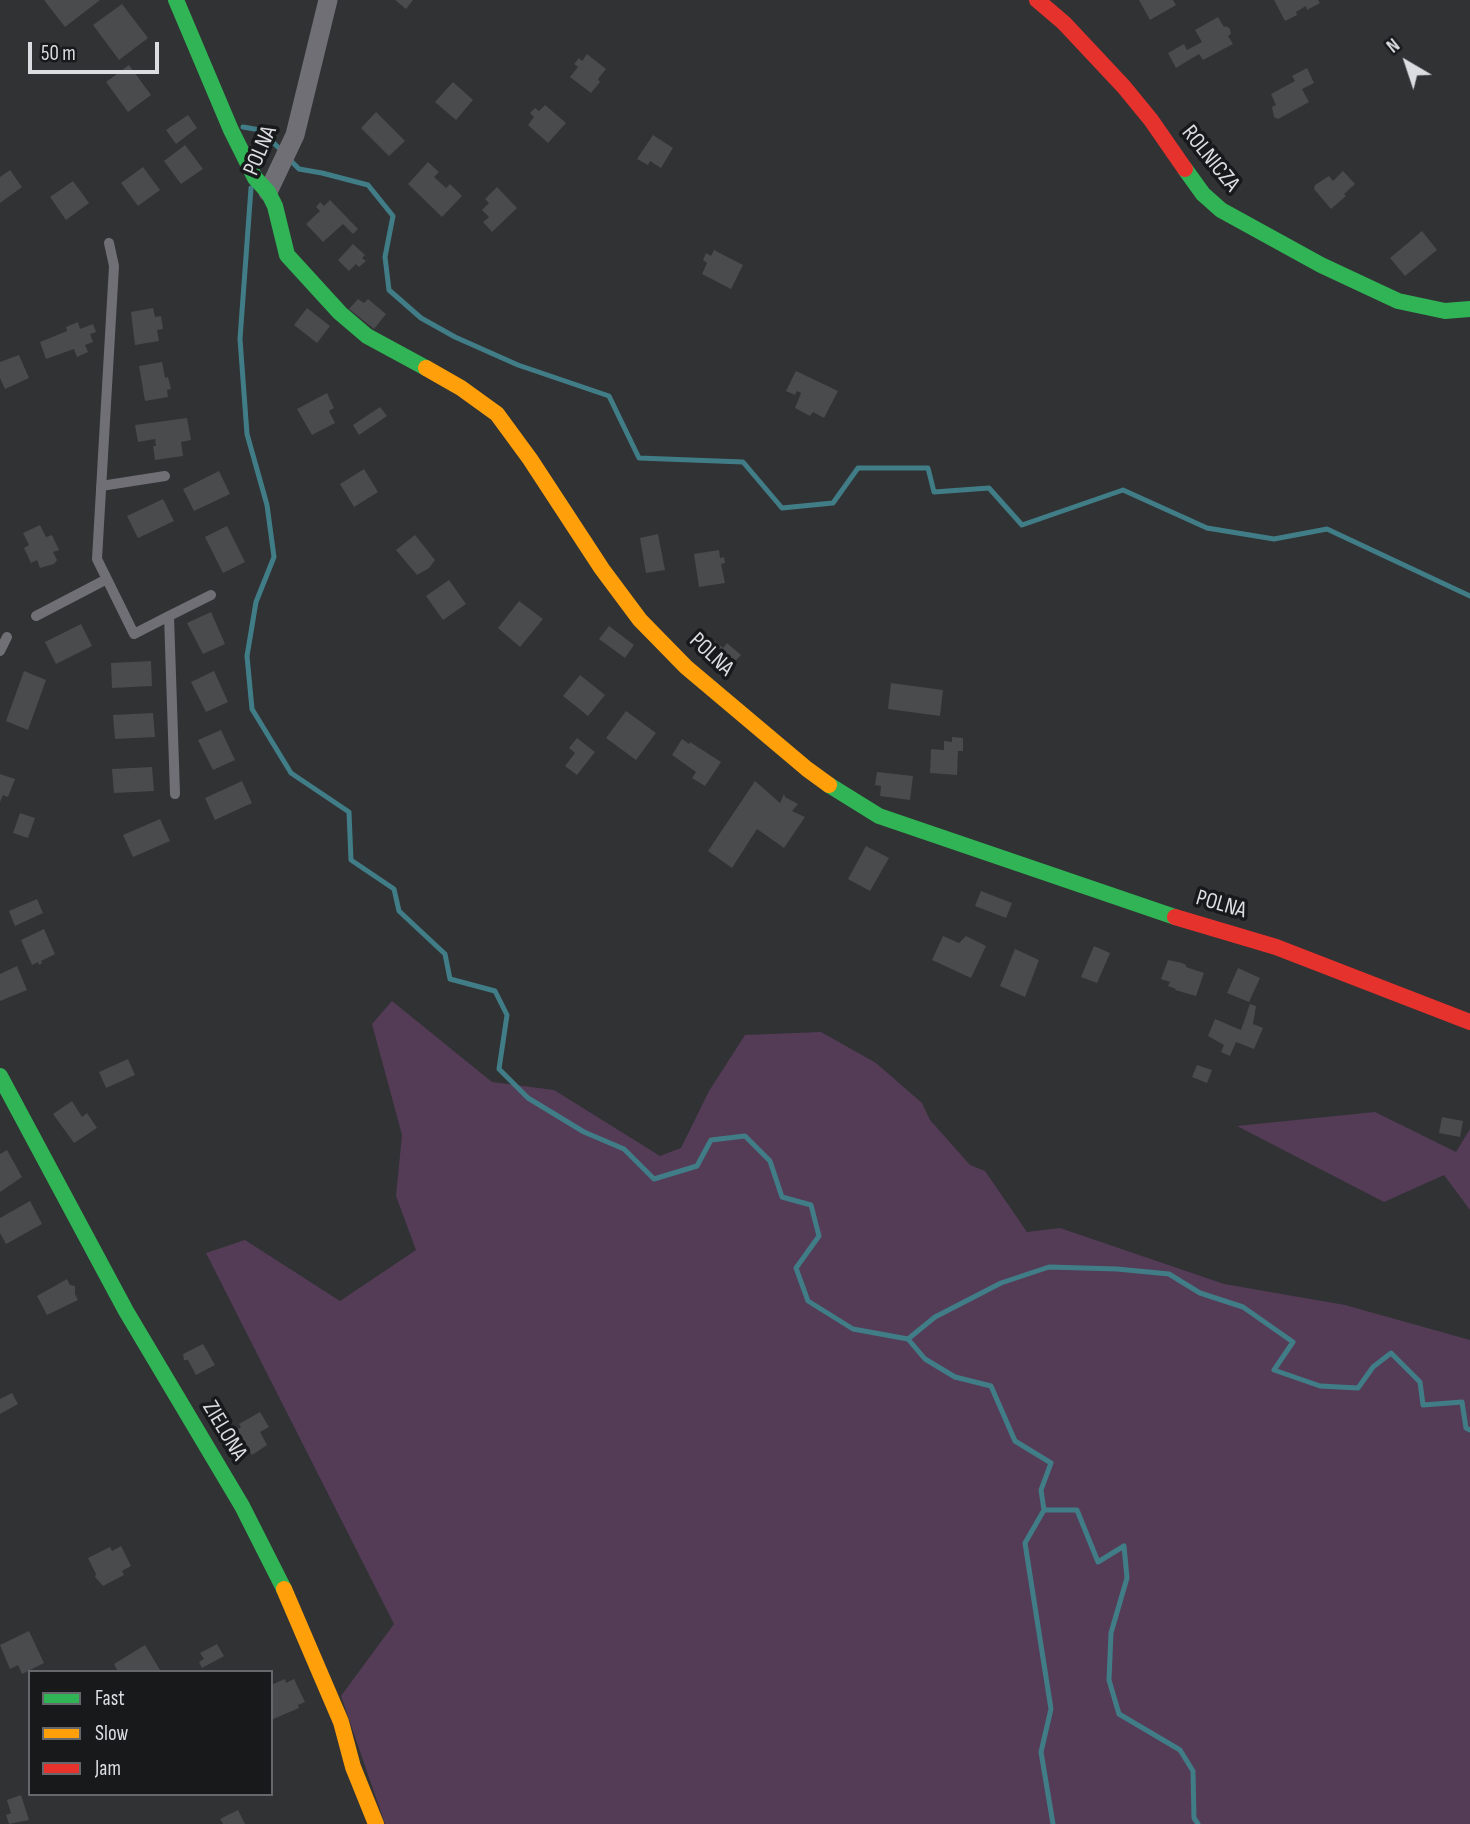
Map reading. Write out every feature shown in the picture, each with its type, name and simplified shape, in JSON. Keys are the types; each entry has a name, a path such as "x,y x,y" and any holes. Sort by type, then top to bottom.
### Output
{"street":[{"path":"176,0 190,37 257,178"},
{"name":"POLNA","path":"328,0 303,109 291,145 281,167 257,178 275,206 287,255 340,313 373,340 461,388 497,414 601,569 640,620 679,660 807,769 879,816 1164,914 1276,947 1470,1022"},
{"name":"ROLNICZA","path":"1037,0 1079,38 1124,88 1151,120 1203,194 1221,210 1321,265 1398,301 1445,311 1470,309"},
{"name":"ZIELONA","path":"0,1076 126,1311 242,1506 287,1594 341,1722 353,1768 376,1824"}],"lane":[{"path":"109,243 114,266 97,559 134,634 211,595"},
{"path":"101,486 164,476"},
{"path":"36,616 107,579"},
{"path":"169,616 174,794"},
{"path":"0,651 7,637"}],"shaded area":[{"path":"392,1001 492,1082 554,1090 660,1156 681,1148 709,1091 745,1035 821,1032 876,1063 922,1103 930,1120 970,1165 985,1171 1027,1232 1060,1228 1224,1284 1345,1305 1470,1340 1470,1824 385,1824 341,1696 394,1624 206,1253 245,1240 340,1301 416,1250 396,1196 402,1135 372,1024"},
{"path":"1375,1112 1456,1152 1470,1129 1470,1210 1444,1175 1384,1202 1237,1126"}],"building":[{"path":"44,0 100,0 65,27"},
{"path":"395,0 413,0 406,9"},
{"path":"1139,0 1173,0 1176,5 1150,20"},
{"path":"1274,0 1318,0 1320,3 1307,10 1306,6 1285,21"},
{"path":"122,4 148,38 119,60 93,25"},
{"path":"1218,17 1224,27 1230,29 1231,34 1228,36 1233,44 1203,60 1199,54 1176,68 1168,53 1184,44 1187,50 1202,42 1195,30"},
{"path":"587,54 606,69 591,93 570,77 578,67 574,64 579,58 582,61"},
{"path":"129,65 151,95 128,112 106,82"},
{"path":"1307,68 1314,83 1302,89 1309,102 1278,119 1274,117 1272,107 1276,105 1271,94 1295,81 1292,76"},
{"path":"453,82 473,100 456,120 435,102"},
{"path":"545,105 566,123 548,143 528,125 534,117 530,113 535,108 539,111"},
{"path":"376,112 405,141 389,156 361,128"},
{"path":"188,115 197,128 176,144 166,130"},
{"path":"653,135 673,148 661,168 650,161 648,165 637,159"},
{"path":"185,145 203,169 181,184 164,161"},
{"path":"428,162 439,172 434,177 446,188 450,184 462,196 442,217 408,184"},
{"path":"143,167 160,190 138,206 121,183"},
{"path":"10,170 22,187 0,203 0,177"},
{"path":"1343,171 1355,184 1331,209 1314,189 1315,185 1329,176 1333,181"},
{"path":"73,181 89,203 66,220 50,197"},
{"path":"497,187 517,208 492,232 483,222 489,217 482,210 489,203 485,199"},
{"path":"330,200 358,229 353,234 343,224 323,242 306,224 320,211 316,207 320,202 324,206"},
{"path":"1422,231 1437,250 1405,276 1390,258"},
{"path":"353,244 365,255 362,258 366,261 359,267 356,264 349,271 338,260"},
{"path":"714,250 743,265 731,289 702,274 707,263 703,260 706,253 711,256"},
{"path":"358,299 364,303 368,299 386,314 374,329 349,309"},
{"path":"153,308 155,317 161,316 163,329 157,330 159,341 135,345 131,312"},
{"path":"307,308 330,326 317,343 294,325"},
{"path":"78,322 80,329 93,324 96,332 90,334 93,342 85,345 88,352 77,357 74,349 46,359 40,342 67,331 66,327"},
{"path":"19,355 29,378 5,389 0,378 0,362"},
{"path":"162,362 165,378 168,377 171,389 167,390 168,397 145,401 139,366"},
{"path":"796,371 838,391 824,418 813,412 810,416 795,408 801,393 797,391 795,395 786,391"},
{"path":"327,393 334,408 329,411 335,423 312,435 297,409"},
{"path":"380,407 387,416 359,435 353,425"},
{"path":"187,418 191,440 181,442 183,456 155,460 155,439 138,442 135,425"},
{"path":"364,469 378,492 354,507 340,484"},
{"path":"219,471 230,494 194,511 183,489"},
{"path":"163,499 174,521 138,538 127,516"},
{"path":"40,525 46,537 52,535 59,550 53,552 57,560 54,564 40,568 37,560 31,563 24,548 29,545 23,533"},
{"path":"227,526 245,562 223,573 205,537"},
{"path":"658,534 665,570 646,573 640,538"},
{"path":"415,535 435,560 429,568 417,575 396,550"},
{"path":"719,550 720,558 724,557 725,563 721,564 725,583 699,587 694,554"},
{"path":"449,580 466,604 443,620 426,596"},
{"path":"519,601 543,619 520,647 498,628"},
{"path":"211,612 225,644 203,654 187,623"},
{"path":"81,624 92,646 56,664 45,642"},
{"path":"609,626 634,645 625,658 599,639"},
{"path":"709,636 723,648 727,643 741,655 722,675 695,653"},
{"path":"151,661 152,686 112,688 111,663"},
{"path":"24,671 46,680 28,730 6,721"},
{"path":"214,671 228,702 206,712 191,682"},
{"path":"580,675 605,695 588,716 563,696"},
{"path":"891,683 943,690 940,716 888,709"},
{"path":"626,711 656,733 636,760 606,738"},
{"path":"153,713 155,737 115,739 113,715"},
{"path":"221,730 235,760 213,770 198,740"},
{"path":"952,737 963,738 963,751 958,751 957,775 930,773 931,749 944,750 944,741 952,742"},
{"path":"577,738 595,752 577,775 565,766 575,753 569,748"},
{"path":"682,739 721,762 705,786 692,778 696,772 672,755"},
{"path":"152,767 154,791 114,793 112,769"},
{"path":"877,772 913,776 910,800 880,796 881,786 875,785"},
{"path":"0,774 15,779 8,797 3,795 0,802"},
{"path":"242,781 252,803 215,820 205,798"},
{"path":"755,781 780,803 784,794 798,804 792,811 805,817 784,848 757,829 732,868 708,851"},
{"path":"20,813 35,818 28,838 13,833"},
{"path":"160,819 170,841 133,857 123,835"},
{"path":"866,846 889,858 870,891 848,879"},
{"path":"981,891 1012,903 1006,918 975,906"},
{"path":"37,899 43,913 15,926 9,911"},
{"path":"44,929 55,954 41,961 39,965 38,962 32,965 21,940"},
{"path":"943,936 959,943 966,936 986,946 971,978 932,960"},
{"path":"1094,946 1110,953 1097,983 1081,977"},
{"path":"1015,949 1039,960 1025,997 1000,986"},
{"path":"1168,960 1204,973 1196,996 1175,990 1168,986 1170,982 1161,979"},
{"path":"17,966 27,990 0,1001 0,974"},
{"path":"1238,968 1260,978 1249,1002 1227,993"},
{"path":"1250,1004 1256,1006 1253,1024 1263,1028 1254,1049 1236,1042 1230,1056 1221,1052 1224,1045 1208,1036 1215,1019 1241,1030"},
{"path":"128,1059 135,1075 106,1088 99,1072"},
{"path":"1197,1065 1212,1070 1207,1083 1192,1077"},
{"path":"72,1101 82,1117 87,1113 97,1128 74,1143 53,1114"},
{"path":"1442,1117 1463,1121 1460,1137 1439,1133"},
{"path":"7,1150 22,1177 0,1192 0,1154"},
{"path":"30,1201 42,1224 6,1244 0,1233 0,1218"},
{"path":"67,1279 70,1285 75,1286 78,1300 47,1315 37,1296"},
{"path":"203,1344 215,1365 196,1375 188,1360 184,1360 183,1354"},
{"path":"12,1393 18,1404 0,1414 0,1399"},
{"path":"260,1412 269,1427 260,1432 267,1445 252,1455 250,1452 241,1457 226,1432 233,1427 235,1431 241,1427 239,1424"},
{"path":"121,1546 131,1566 122,1571 124,1575 103,1586 95,1577 88,1558 110,1547 112,1551"},
{"path":"29,1631 44,1663 22,1674 18,1665 10,1669 0,1645"},
{"path":"217,1644 224,1656 202,1668 199,1662 204,1659 200,1653"},
{"path":"145,1645 160,1670 117,1670 114,1664"},
{"path":"285,1679 286,1683 294,1679 305,1702 298,1705 299,1708 273,1719 273,1684"},
{"path":"21,1795 29,1820 9,1824 6,1815 11,1813 7,1800"},
{"path":"238,1810 245,1824 223,1824 220,1819"}],"waterway":[{"path":"243,127 260,130 282,151"},
{"path":"288,158 299,169 368,185 393,216 385,257 389,290 421,318 455,337 518,365 609,396 639,458 743,462 782,508 833,503 858,468 928,468 934,492 989,488 1022,525 1123,490 1207,528 1274,539 1327,529 1470,596"},
{"path":"251,188 240,339 247,434 267,505 274,557 256,602 247,656 252,709 291,773 349,812 351,860 394,889 399,911 445,954 450,979 495,991 507,1015 499,1069 528,1098 584,1132 624,1149 654,1179 697,1166 711,1140 745,1136 770,1161 782,1197 811,1205 819,1236 796,1268 808,1301 853,1329 908,1339 935,1317 1001,1283 1049,1267 1169,1274 1200,1293 1243,1307 1293,1342 1274,1370 1320,1386 1358,1388 1373,1367 1391,1353 1420,1382 1423,1405 1462,1402 1466,1428 1470,1430"},
{"path":"908,1339 925,1359 955,1377 991,1386 1015,1441 1051,1463 1041,1490 1044,1510 1077,1510 1098,1562 1124,1546 1127,1578 1111,1633 1109,1680 1119,1714 1180,1750 1193,1771 1194,1818 1198,1824"},
{"path":"1044,1510 1025,1543 1051,1709 1041,1752 1053,1824"}],"traffic: fast":[{"path":"176,0 231,130 255,178 268,192 275,206 287,255 340,313 367,336 426,368"},
{"path":"1185,169 1203,194 1221,210 1321,265 1398,301 1445,311 1470,309"},
{"path":"829,785 879,816 1175,917"},
{"path":"0,1076 126,1311 242,1506 284,1589"}],"traffic: slow":[{"path":"426,368 461,388 497,414 602,569 640,620 686,667 829,785"},
{"path":"284,1589 341,1722 353,1767 376,1824"}],"traffic: jam":[{"path":"1037,0 1064,23 1124,87 1185,169"},
{"path":"1175,917 1276,947 1470,1022"}]}
